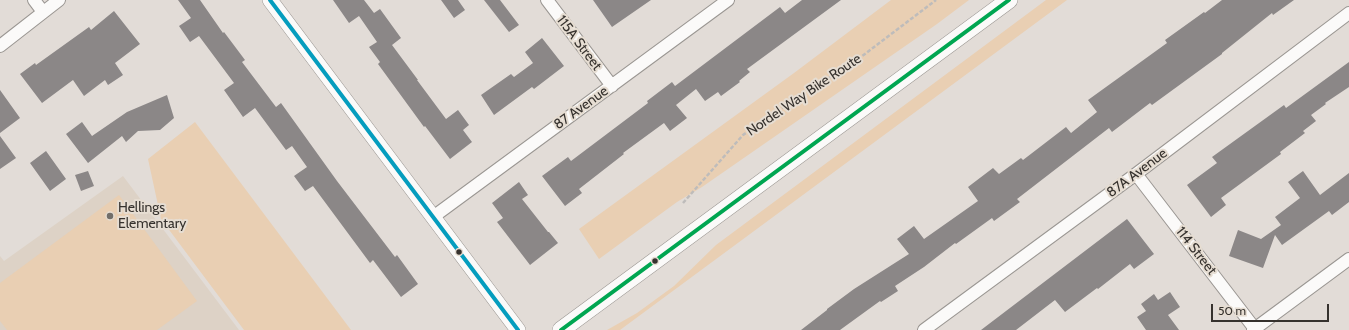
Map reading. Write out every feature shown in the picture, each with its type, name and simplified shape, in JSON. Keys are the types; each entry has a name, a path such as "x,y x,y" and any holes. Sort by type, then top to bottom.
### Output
{"main road":[{"path":"561,330 1009,0"}],"street":[{"path":"34,0 43,12"},
{"path":"0,46 59,0"},
{"path":"270,0 518,330"},
{"name":"115A Street","path":"547,0 612,86"},
{"name":"87 Avenue","path":"433,217 728,0"},
{"name":"87A Avenue","path":"924,330 1136,174 1349,13"},
{"name":"114 Street","path":"1136,174 1254,329"},
{"path":"1254,329 1349,259"}],"path":[{"name":"Nordel Way Bike Route","path":"683,202 743,135 857,60 936,0"}],"shaded area":[{"path":"891,0 969,0 937,24 702,187 677,202 599,259 579,229 794,73"},
{"path":"1046,0 1067,0 620,330 607,330 637,313 674,286 716,245"},
{"path":"195,122 351,330 244,330 161,219 148,159"},
{"name":"Hellings Elementary","path":"123,176 239,330 0,330 0,256 4,261"},
{"name":"Hellings Elementary","path":"119,195 197,301 157,330 7,330 0,321 0,283"}],"building":[{"path":"178,0 200,0 223,33 224,32 245,60 242,62 276,107 281,103 337,181 395,257 397,255 418,284 401,297 373,260 370,263 313,186 305,191 294,176 307,167 292,146 286,150 255,108 243,117 224,90 234,83 199,36 190,42 179,26 191,18"},
{"path":"333,0 364,0 374,13 380,9 401,38 392,45 446,119 458,110 469,125 463,130 472,142 450,159 425,126 424,127 378,64 380,62 369,47 377,42 359,16 349,23"},
{"path":"441,0 458,0 465,10 454,18"},
{"path":"484,0 500,0 519,25 509,32"},
{"path":"593,0 651,0 612,27"},
{"path":"802,0 841,0 747,69 750,72 739,81 740,82 721,96 718,92 705,101 696,89 676,105 687,118 670,131 664,123 623,153 624,154 579,189 582,193 565,206 542,176 568,157 571,161 648,103 647,101 672,82 675,86 780,7 785,13"},
{"path":"1222,0 1294,0 1273,15 1272,13 1222,54 1152,105 1150,103 1112,132 1109,128 1017,199 1020,202 994,221 992,218 956,244 955,243 924,267 895,286 898,291 881,302 880,301 840,330 801,330 854,289 909,254 897,239 914,226 924,239 978,201 968,187 993,168 999,174 1021,158 1023,160 1066,127 1071,133 1097,112 1088,100 1167,43 1165,40"},
{"path":"114,11 140,44 115,63 123,75 108,85 105,80 84,96 73,80 42,103 20,74 35,63 36,65 89,27 91,30"},
{"path":"542,38 564,66 534,89 532,87 494,115 481,95 511,74 514,77 533,63 525,52"},
{"path":"1349,62 1349,87 1325,103 1326,104 1311,115 1316,121 1303,131 1305,133 1280,152 1281,154 1221,198 1226,205 1211,217 1187,185 1217,163 1212,157 1284,105 1286,108"},
{"path":"0,90 20,118 0,133"},
{"path":"167,95 174,118 160,130 138,131 126,142 122,136 88,163 66,134 82,122 92,136 127,112"},
{"path":"0,136 16,158 0,169"},
{"path":"46,151 66,179 50,191 30,163"},
{"path":"88,171 94,186 81,191 75,175"},
{"path":"1303,171 1320,195 1349,173 1349,202 1332,215 1329,211 1282,245 1275,235 1263,268 1229,256 1238,230 1261,239 1281,225 1275,217 1300,198 1288,182"},
{"path":"519,182 528,195 522,199 558,243 530,265 497,222 503,218 492,203"},
{"path":"1127,219 1154,254 1134,269 1130,264 1065,312 1055,300 1016,330 981,330"},
{"path":"1170,292 1180,307 1168,315 1179,330 1146,330 1137,317 1146,311 1141,304 1154,294 1158,300"}],"transit line":[{"path":"270,0 518,330"},
{"path":"561,330 1009,0"}],"place":[{"name":"Hellings Elementary","path":"110,216"}]}
